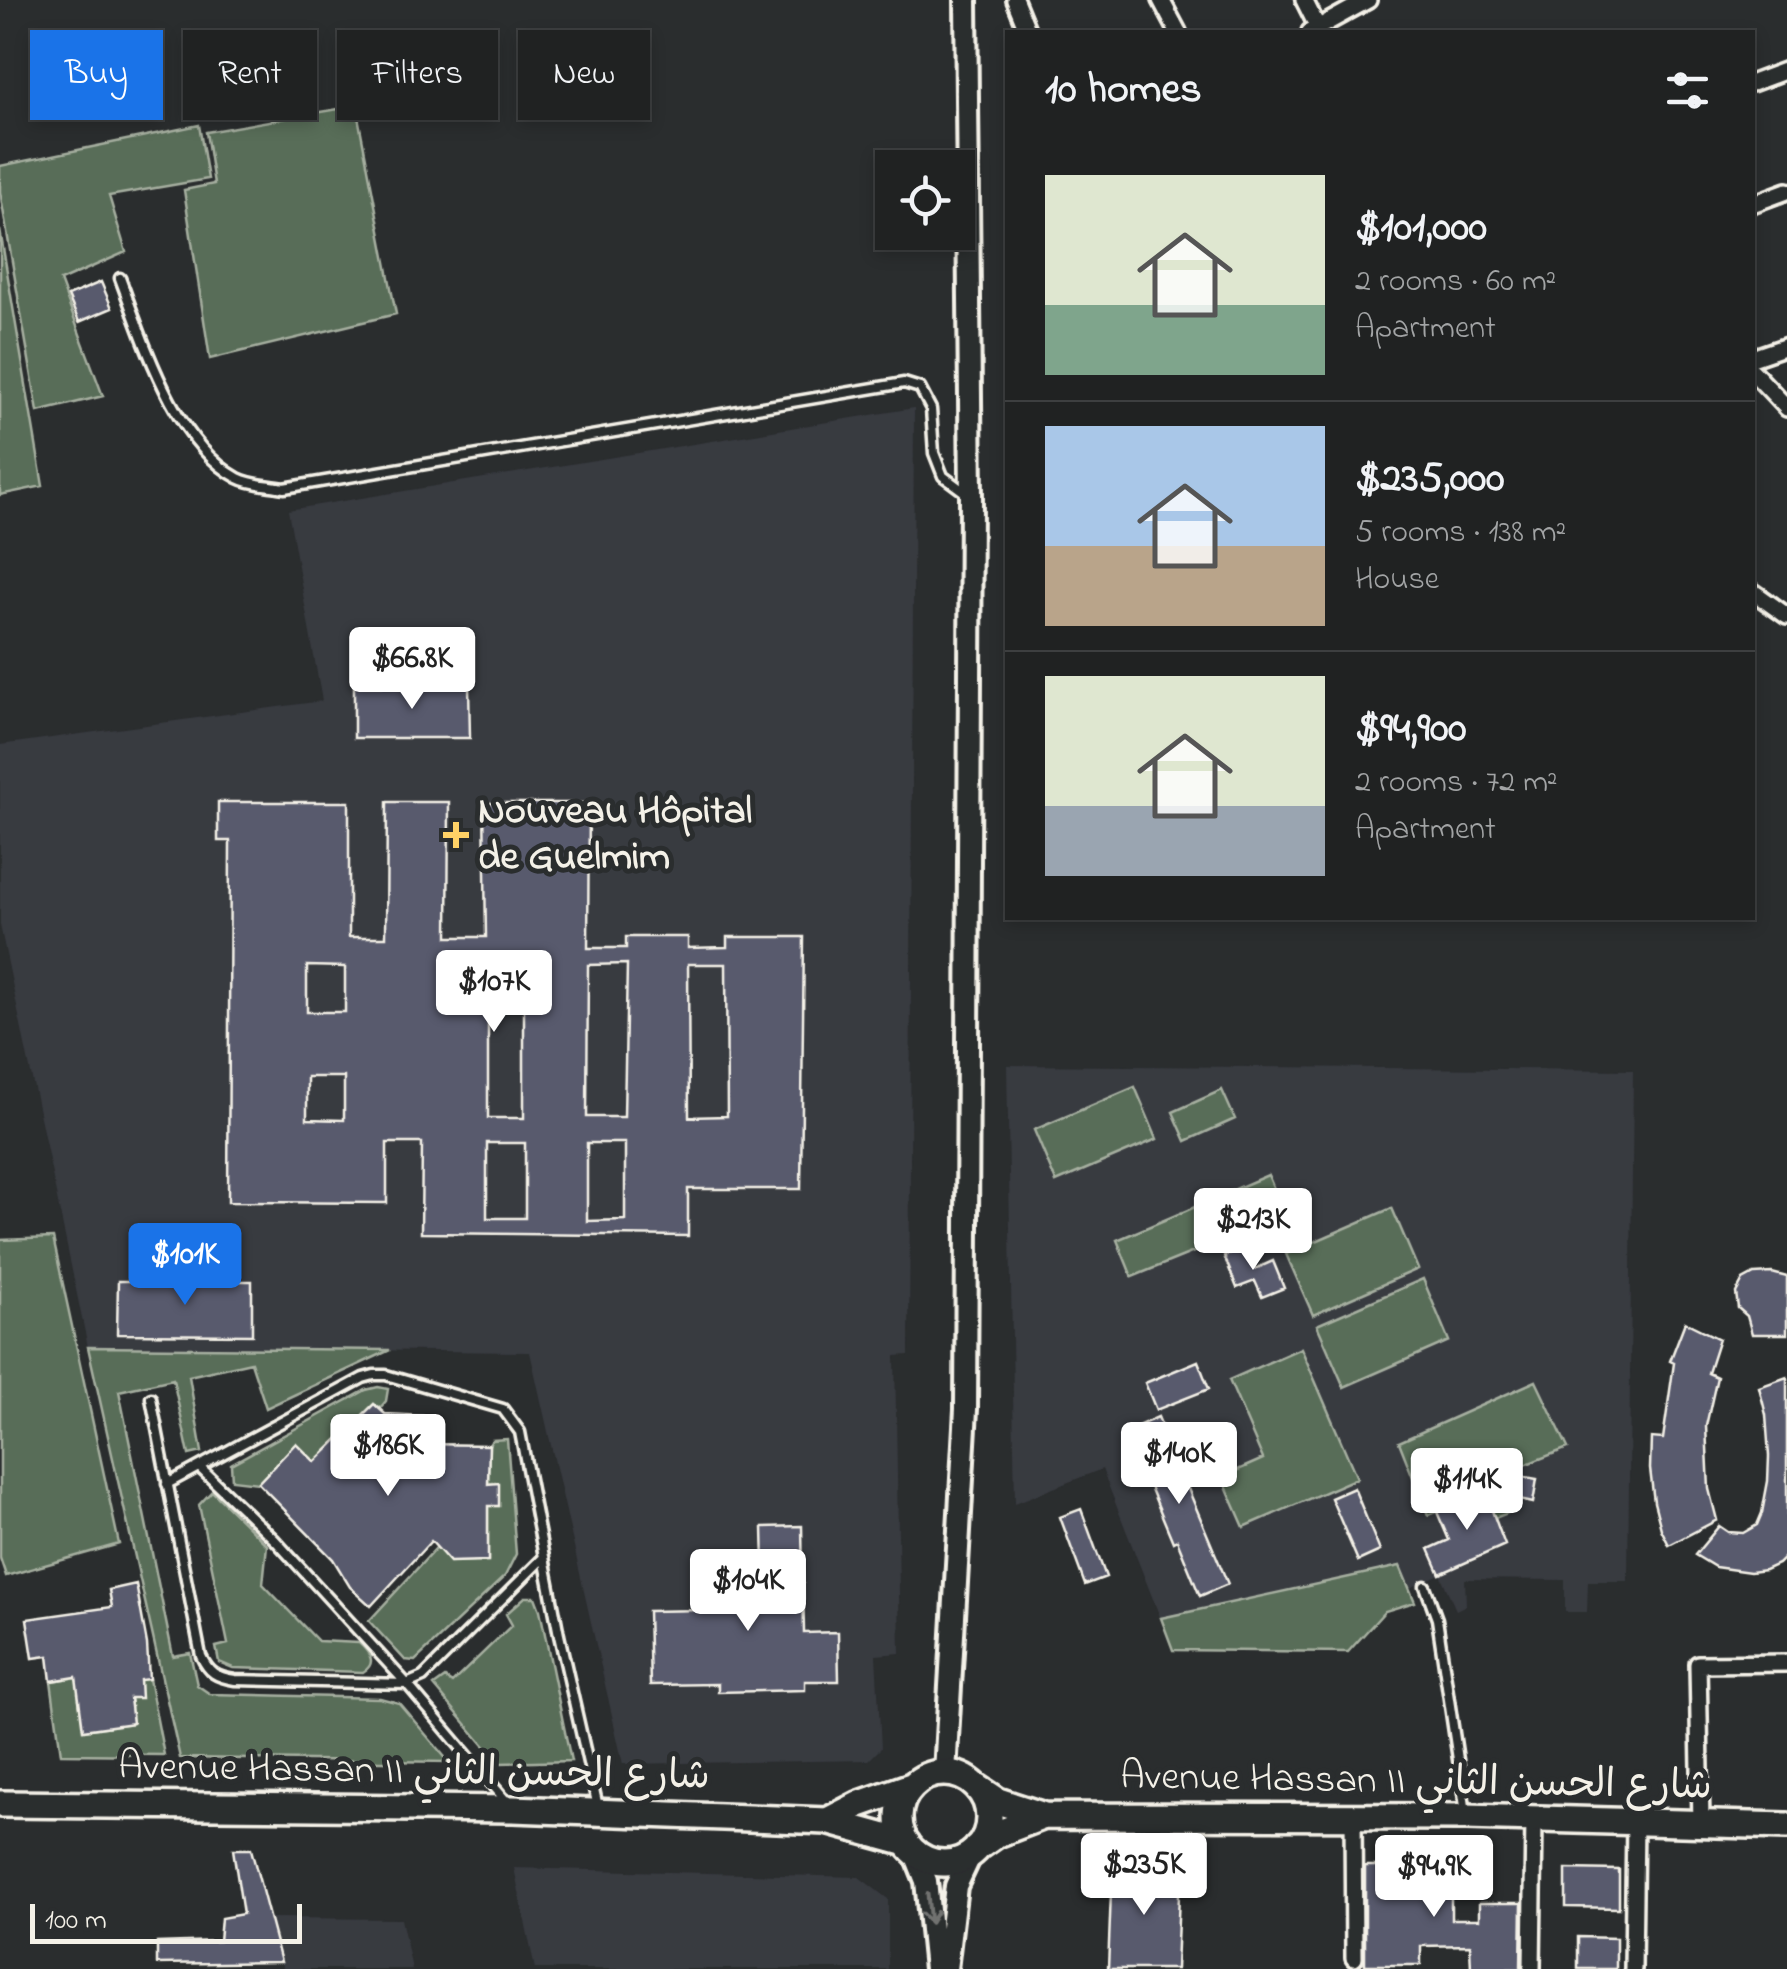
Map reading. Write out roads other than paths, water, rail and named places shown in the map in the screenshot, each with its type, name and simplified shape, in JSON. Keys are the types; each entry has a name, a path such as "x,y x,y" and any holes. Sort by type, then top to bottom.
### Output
{"main road":[{"path":"945,1772 962,1776 978,1788 989,1818 986,1834 974,1851 948,1863 924,1858 910,1848 900,1827 899,1810 911,1786 927,1776 945,1772"},
{"name":"Avenue Hassan II شارع الحسن الثاني","path":"826,1820 911,1786"},
{"name":"Avenue Hassan II شارع الحسن الثاني","path":"978,1788 998,1801 1044,1816 1466,1817 1787,1826"},
{"name":"Avenue Hassan II شارع الحسن الثاني","path":"0,1804 513,1809 826,1820 910,1848"},
{"name":"Avenue Hassan II شارع الحسن الثاني","path":"974,1851 997,1834 1044,1816"}],"street":[{"path":"945,1772 966,1408 971,497 966,0"},
{"path":"1016,0 1027,30"},
{"path":"1161,0 1177,30"},
{"path":"1304,0 1314,30 1368,0"},
{"path":"1755,81 1787,70"},
{"path":"1755,203 1787,191"},
{"path":"1755,357 1787,346"},
{"path":"1755,374 1787,408"},
{"path":"1755,593 1787,616"},
{"path":"1701,1823 1698,1664 1787,1664"},
{"path":"1353,1816 1354,1958"},
{"path":"1532,1969 1534,1819"},
{"path":"1633,1969 1635,1821"},
{"path":"910,1848 926,1881 935,1969"},
{"path":"946,1969 956,1886 974,1851"}],"lane":[{"path":"120,278 160,382 193,436 217,465 242,480 284,488 904,383 920,388 931,409 934,453 943,476 971,497"},
{"path":"167,1484 374,1375 386,1375 503,1409 520,1432 559,1635 600,1812"},
{"path":"151,1398 201,1656 207,1669 217,1677 407,1684 423,1677 544,1557"},
{"path":"199,1466 275,1540 407,1684 513,1809"},
{"path":"1426,1586 1437,1619 1466,1817"}],"place":[{"name":"Nouveau Hôpital de Guelmim","path":"456,835"}]}
